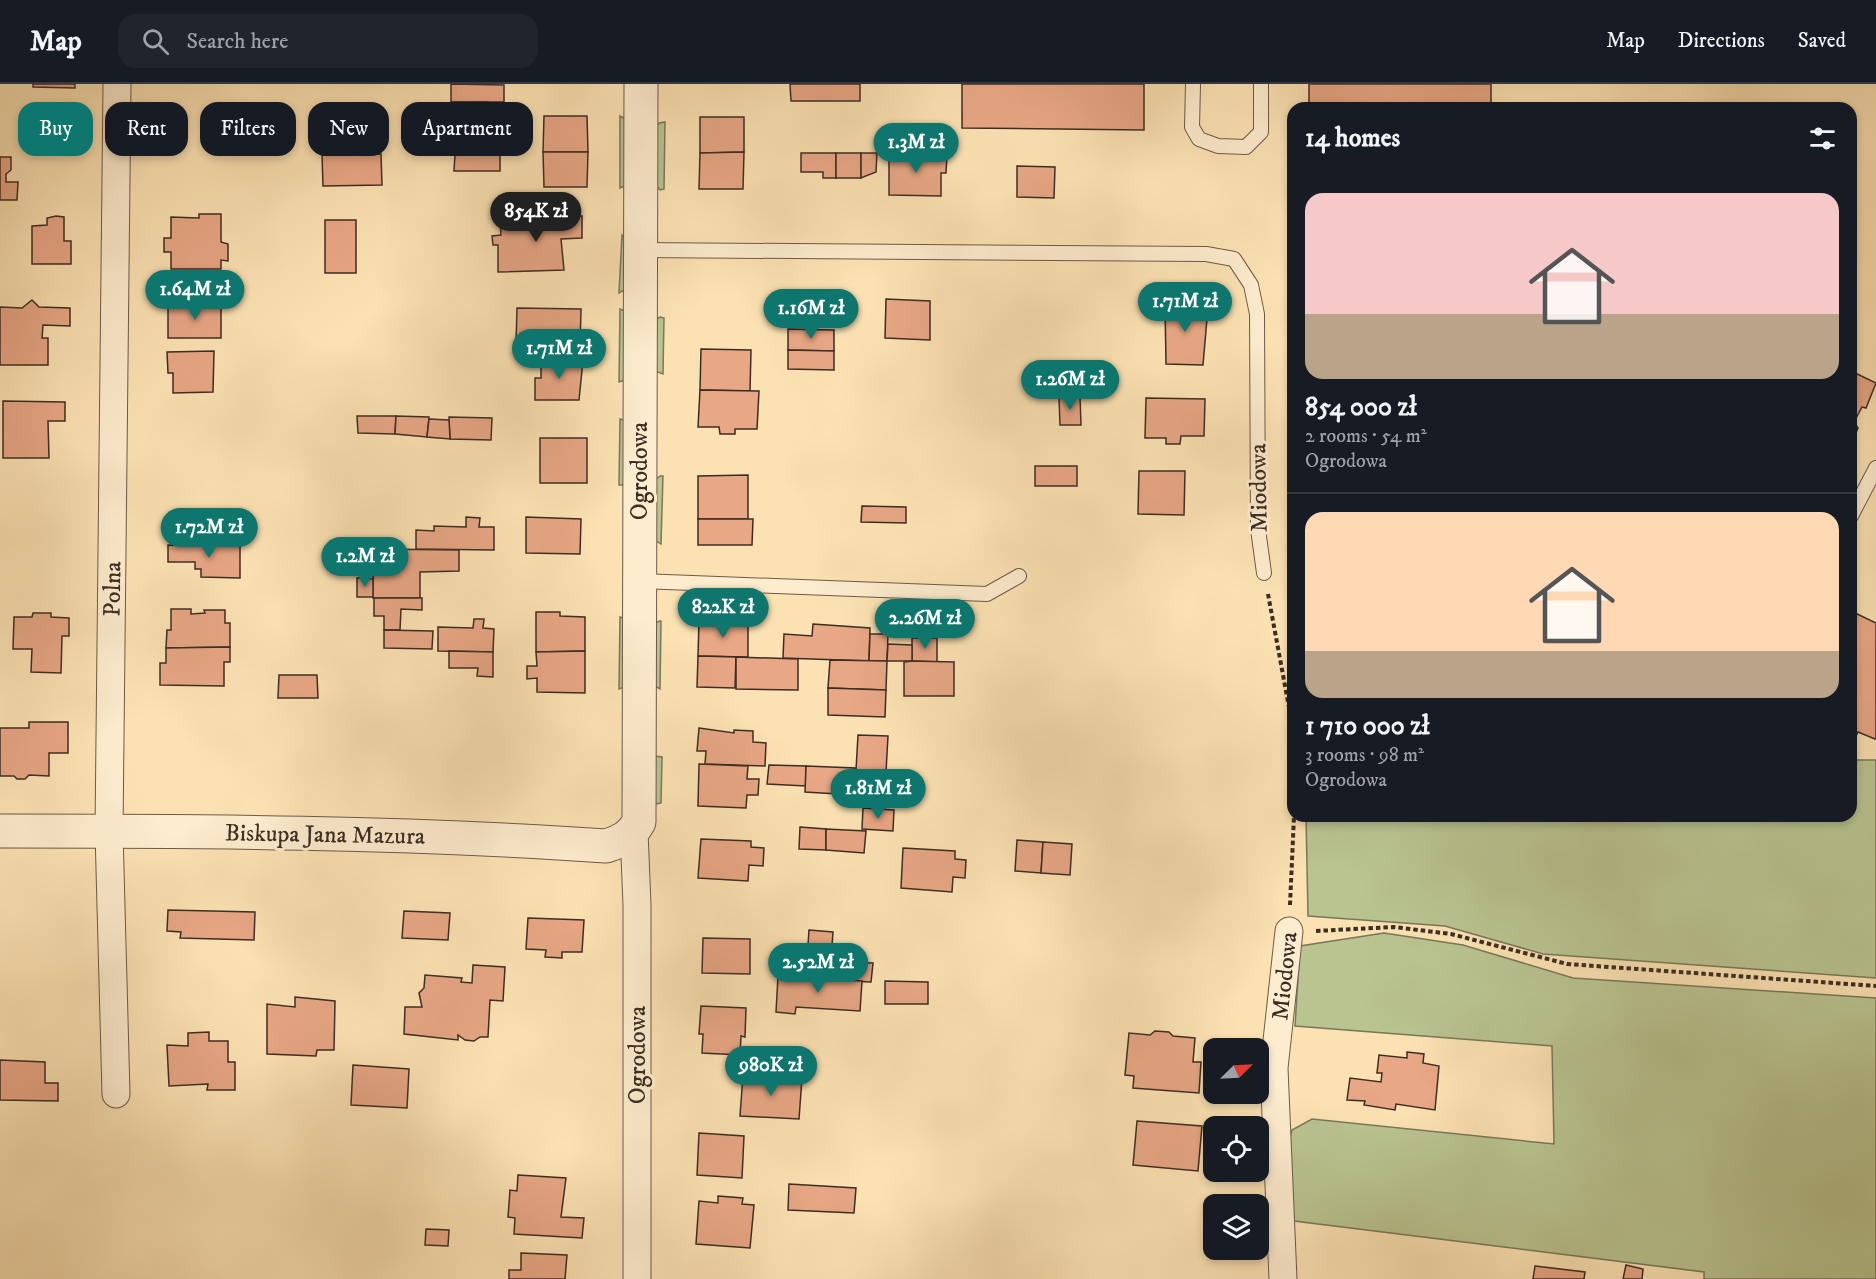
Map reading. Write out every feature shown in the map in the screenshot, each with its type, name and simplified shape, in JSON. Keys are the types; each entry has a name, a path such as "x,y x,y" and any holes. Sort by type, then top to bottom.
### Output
{"street":[{"name":"Polna","path":"116,1094 109,831 117,84"},
{"name":"Ogrodowa","path":"637,1279 636,826 641,84"},
{"name":"Biskupa Jana Mazura","path":"0,831 445,837 606,846 622,841 636,826"},
{"name":"Miodowa","path":"1283,1279 1274,1068 1289,931"}],"lane":[{"path":"1193,84 1192,127 1198,139 1218,146 1246,147 1262,132 1261,84"},
{"name":"Miodowa","path":"640,250 1206,254 1234,259 1251,285 1257,314 1258,530 1264,573"},
{"path":"1857,504 1876,468"},
{"path":"638,581 987,594 1019,576"}],"path":[{"path":"1264,573 1287,697"},
{"name":"Miodowa","path":"1289,931 1294,822"},
{"path":"1289,931 1394,927 1451,934 1568,964 1876,986"}],"green space":[{"path":"620,116 627,120 627,185 620,188"},
{"path":"665,122 664,189 660,190 656,185 656,127 659,123"},
{"path":"622,235 627,240 626,289 619,293"},
{"path":"620,309 625,311 625,380 619,382"},
{"path":"660,317 664,318 663,374 655,371 655,320"},
{"path":"620,419 627,421 626,481 622,485 619,485"},
{"path":"663,476 661,544 655,540 655,480"},
{"path":"620,617 623,618 624,687 619,689"},
{"path":"661,621 660,689 655,686 654,625"},
{"path":"654,756 662,757 661,803 657,804 653,800"},
{"path":"1857,760 1876,760 1876,978 1543,954 1445,926 1308,916 1306,822 1857,822"},
{"path":"1384,933 1463,945 1573,978 1876,998 1876,1279 1704,1279 1704,1272 1286,1220 1284,1158 1292,1130 1312,1119 1554,1144 1552,1046 1295,1026 1300,946"}],"building":[{"path":"33,84 75,84 75,88 33,87"},
{"path":"451,84 504,85 504,102 451,102"},
{"path":"790,84 860,84 860,101 791,101"},
{"path":"962,84 1144,84 1144,130 962,128"},
{"path":"1309,84 1491,84 1491,102 1309,102"},
{"path":"544,116 587,116 588,152 543,152"},
{"path":"700,117 744,117 744,152 700,153"},
{"path":"543,152 588,152 587,187 544,187"},
{"path":"744,152 743,189 699,189 700,153"},
{"path":"801,153 836,153 836,178 823,178 823,172 801,172"},
{"path":"836,153 861,153 861,178 836,178"},
{"path":"861,153 877,153 876,172 861,178"},
{"path":"889,154 947,154 946,173 941,173 941,196 889,195"},
{"path":"322,156 381,156 382,185 323,186"},
{"path":"455,156 500,156 500,171 454,171"},
{"path":"0,157 11,157 11,170 6,174 6,182 18,182 17,200 0,200"},
{"path":"1017,166 1055,167 1054,198 1017,197"},
{"path":"199,214 221,214 221,242 228,244 228,261 221,260 221,269 171,269 171,252 164,252 164,238 171,238 171,217 199,218"},
{"path":"540,214 582,216 582,238 561,239 564,270 498,272 498,245 493,245 492,236 501,235 500,221 540,220"},
{"path":"64,217 64,241 71,241 71,264 32,264 32,226 47,225 47,218"},
{"path":"325,220 356,220 356,273 325,273"},
{"path":"886,299 930,301 930,340 885,338"},
{"path":"32,300 39,307 70,308 70,326 43,325 42,338 48,338 48,365 0,365 0,307 22,308"},
{"path":"785,300 812,301 812,315 785,314"},
{"path":"1176,301 1193,301 1194,306 1208,307 1203,365 1166,364 1165,305 1176,306"},
{"path":"168,305 221,305 221,338 168,338"},
{"path":"517,308 581,309 580,345 516,343"},
{"path":"788,329 834,330 834,351 788,350"},
{"path":"701,349 751,350 750,391 700,390"},
{"path":"788,350 834,351 834,370 788,369"},
{"path":"214,351 213,392 173,393 173,373 168,373 167,352"},
{"path":"541,359 583,360 579,400 535,400 535,378 541,378"},
{"path":"1857,374 1876,383 1866,408 1862,407 1857,416"},
{"path":"700,390 759,391 757,429 735,429 735,434 720,434 719,427 698,427"},
{"path":"1059,397 1080,397 1081,425 1060,425"},
{"path":"1146,398 1205,399 1204,436 1181,436 1180,444 1166,444 1166,438 1145,438"},
{"path":"3,401 65,402 65,421 48,421 49,458 3,458"},
{"path":"357,416 396,416 395,434 358,433"},
{"path":"396,416 429,417 427,437 395,434"},
{"path":"449,417 492,418 491,440 450,439"},
{"path":"429,419 449,420 450,439 427,437"},
{"path":"540,438 587,438 587,483 540,483"},
{"path":"1035,466 1077,466 1077,486 1035,486"},
{"path":"1139,471 1185,471 1184,515 1138,514"},
{"path":"748,475 748,519 698,519 698,476"},
{"path":"862,506 906,507 906,523 861,522"},
{"path":"466,517 480,518 479,527 494,527 494,550 416,549 416,530 434,531 434,526 466,527"},
{"path":"526,517 581,519 580,554 526,553"},
{"path":"698,519 753,519 752,545 698,545"},
{"path":"168,545 240,546 240,578 201,577 201,569 195,569 195,562 168,562"},
{"path":"373,549 459,550 459,571 420,572 420,598 373,598"},
{"path":"357,578 373,579 373,597 357,597"},
{"path":"374,598 422,598 422,610 401,609 400,630 384,630 384,616 374,616"},
{"path":"171,609 191,609 191,614 205,613 204,610 225,610 225,623 230,623 230,647 166,648 167,630 171,630"},
{"path":"536,612 560,612 560,616 585,617 585,651 536,652"},
{"path":"33,613 51,613 51,617 69,618 69,636 62,636 61,673 31,672 32,649 13,649 14,617 32,617"},
{"path":"1857,614 1876,623 1876,737 1875,739 1858,732 1857,734"},
{"path":"474,619 484,619 483,628 494,629 493,652 438,651 438,627 473,628"},
{"path":"699,621 748,622 748,657 698,656"},
{"path":"813,624 870,628 869,661 783,658 784,634 812,636"},
{"path":"384,630 433,631 432,649 384,648"},
{"path":"870,634 888,634 887,661 869,661"},
{"path":"912,638 937,638 937,662 912,661"},
{"path":"888,644 912,645 912,661 887,661"},
{"path":"230,647 230,662 224,662 224,686 160,685 160,663 166,663 166,648"},
{"path":"449,651 493,652 493,677 477,676 478,668 449,668"},
{"path":"585,651 585,693 537,692 537,678 527,679 527,666 537,666 536,652"},
{"path":"698,656 736,657 735,688 697,687"},
{"path":"736,657 798,659 798,690 736,689"},
{"path":"830,660 887,661 886,690 828,688"},
{"path":"904,662 954,662 954,696 904,696"},
{"path":"279,675 317,675 318,698 278,698"},
{"path":"828,688 886,690 885,717 828,715"},
{"path":"29,722 68,722 68,753 49,753 49,776 29,775 25,779 17,779 14,776 0,776 0,728 29,728"},
{"path":"699,728 734,733 734,730 753,731 753,742 766,743 765,766 705,764 706,751 697,751"},
{"path":"858,735 888,736 886,772 856,770"},
{"path":"699,764 748,766 747,779 759,779 758,795 747,795 746,808 698,806"},
{"path":"769,765 806,766 806,786 767,784"},
{"path":"806,766 855,768 855,795 805,792"},
{"path":"893,771 916,773 914,805 891,804"},
{"path":"863,808 894,810 893,831 862,829"},
{"path":"800,827 826,829 826,850 799,849"},
{"path":"826,829 866,831 864,853 826,850"},
{"path":"701,839 751,841 751,847 764,848 763,866 749,865 748,881 698,878"},
{"path":"1017,840 1043,842 1041,873 1015,871"},
{"path":"1043,842 1072,844 1070,875 1041,873"},
{"path":"903,848 955,851 955,859 966,860 965,878 953,877 952,892 901,888"},
{"path":"168,910 255,912 254,940 180,938 181,932 167,931"},
{"path":"404,911 450,913 448,940 402,938"},
{"path":"528,918 584,920 582,952 562,952 562,958 545,957 546,950 526,949"},
{"path":"809,930 833,932 832,946 808,945"},
{"path":"703,938 750,939 750,974 702,973"},
{"path":"785,958 850,962 848,981 784,976"},
{"path":"850,962 873,963 871,982 848,981"},
{"path":"473,965 505,967 503,1001 490,1000 488,1037 480,1037 474,1041 465,1040 458,1035 458,1040 404,1034 405,1007 422,1007 419,993 424,988 425,975 462,978 461,982 472,983"},
{"path":"778,976 862,981 860,1011 796,1007 795,1014 776,1012"},
{"path":"885,981 928,982 928,1004 885,1004"},
{"path":"295,997 335,1001 334,1050 317,1050 316,1056 267,1054 267,1004 295,1007"},
{"path":"701,1006 746,1008 745,1037 741,1036 740,1055 702,1053 703,1034 699,1034"},
{"path":"1155,1031 1169,1032 1173,1036 1195,1038 1193,1062 1201,1062 1199,1093 1133,1088 1134,1076 1125,1075 1129,1033 1150,1035"},
{"path":"209,1032 209,1041 228,1041 228,1062 235,1062 235,1090 207,1090 208,1084 169,1086 167,1045 188,1046 188,1033"},
{"path":"1407,1052 1424,1054 1423,1063 1439,1066 1435,1110 1396,1104 1395,1110 1364,1105 1365,1101 1347,1100 1350,1078 1381,1082 1382,1073 1377,1073 1379,1055 1407,1058"},
{"path":"0,1060 45,1062 45,1083 58,1083 58,1101 0,1100"},
{"path":"353,1065 409,1069 407,1108 351,1105"},
{"path":"743,1075 802,1078 799,1119 740,1116"},
{"path":"1137,1121 1202,1126 1198,1171 1133,1165"},
{"path":"699,1133 744,1136 742,1178 697,1175"},
{"path":"518,1175 566,1178 561,1217 584,1218 582,1238 514,1234 515,1218 508,1217 510,1190 517,1191"},
{"path":"789,1184 856,1188 854,1213 788,1210"},
{"path":"718,1196 743,1198 742,1204 754,1205 750,1248 696,1244 699,1201 718,1203"},
{"path":"426,1229 449,1230 448,1246 425,1245"},
{"path":"521,1253 567,1255 565,1279 509,1279 509,1270 521,1270"},
{"path":"1626,1265 1643,1269 1642,1279 1623,1279"},
{"path":"1535,1266 1585,1272 1584,1279 1533,1279"}]}
